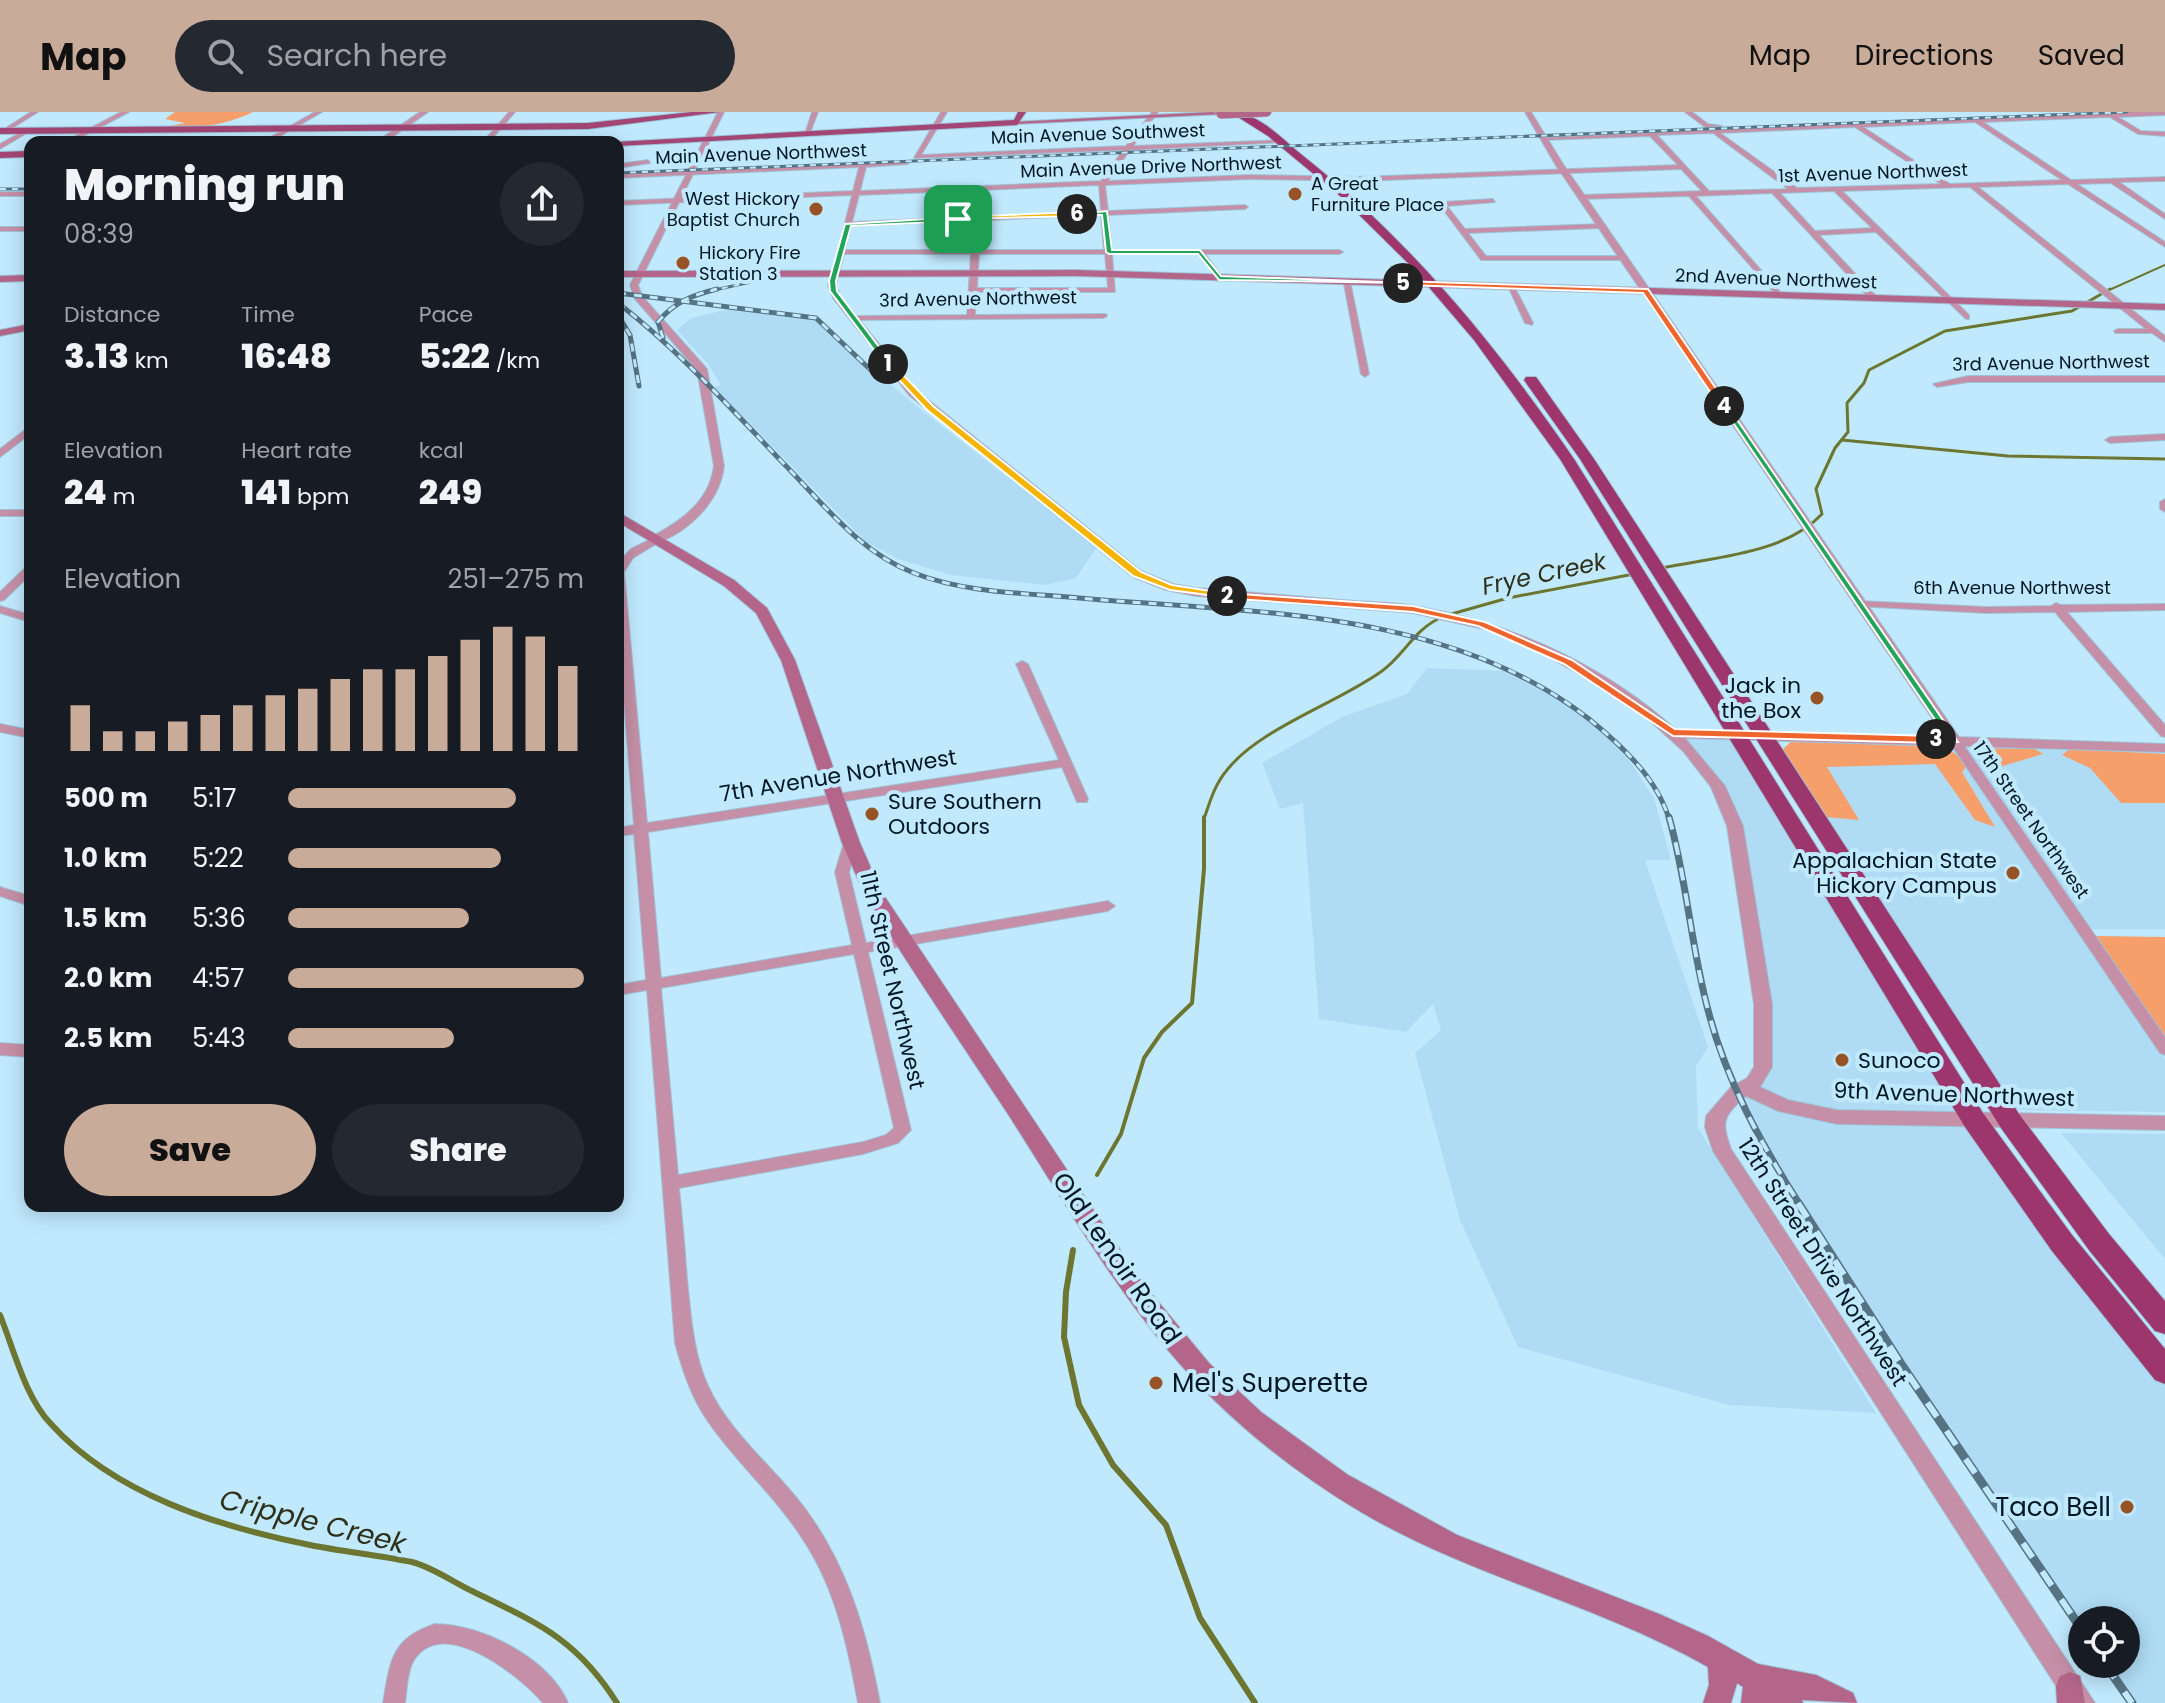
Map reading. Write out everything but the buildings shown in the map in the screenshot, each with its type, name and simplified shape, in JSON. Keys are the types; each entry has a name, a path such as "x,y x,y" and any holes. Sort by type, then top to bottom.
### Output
{"highway":[{"path":"1235,112 1333,179"},
{"path":"1247,112 1287,136 1444,284 1518,363 1587,459 2010,1121 2099,1242 2165,1322"},
{"path":"1444,284 1567,459 1974,1120 2062,1243 2165,1371"}],"main road":[{"path":"2,131 608,125 718,112"},
{"path":"624,143 708,140 1020,117 1267,112"},
{"path":"0,155 24,154"},
{"name":"2nd Avenue Northwest","path":"624,274 1111,274 2165,307"},
{"path":"0,334 24,328"},
{"path":"0,334 24,336"},
{"path":"624,520 657,539"},
{"name":"11th Street Northwest","path":"657,539 729,583 762,611 788,660 851,843"},
{"name":"Old Lenoir Road","path":"851,843 872,891 1149,1310 1178,1345 1242,1410 1320,1470 1402,1521 1518,1575 1655,1626 1722,1660 1757,1690 1789,1703"},
{"path":"1717,1703 1723,1685 1722,1660"},
{"name":"Old Lenoir Road","path":"1757,1690 1816,1689 1843,1703"}],"street":[{"path":"2,131 35,112"},
{"path":"79,136 126,112"},
{"path":"275,136 319,112"},
{"path":"389,136 425,112"},
{"path":"491,136 512,112"},
{"path":"624,559 635,549 682,524 702,505 716,482 719,466 707,378 700,365 638,297 634,285 708,140 718,112"},
{"path":"807,133 815,112"},
{"path":"936,125 944,112"},
{"name":"17th Street Northwest","path":"1528,112 1564,172 2165,1049"},
{"path":"1688,112 1796,191"},
{"path":"2108,113 2137,132 2165,134"},
{"path":"1710,129 2165,113"},
{"path":"973,290 1112,290 1102,184 1153,114"},
{"path":"1976,121 2165,245"},
{"path":"1543,137 1652,134 1755,124"},
{"name":"Main Avenue Southwest","path":"936,125 916,157 1282,142"},
{"path":"1857,126 1949,186"},
{"path":"0,147 29,130"},
{"path":"1652,134 1707,193"},
{"path":"624,165 648,162"},
{"name":"Main Avenue Northwest","path":"624,176 906,163"},
{"path":"835,273 863,166"},
{"name":"Main Avenue Drive Northwest","path":"624,203 1259,177 1333,179 1684,167"},
{"name":"1st Avenue Northwest","path":"1582,197 2165,179"},
{"path":"2114,181 2165,217"},
{"path":"0,185 24,185"},
{"path":"1973,186 2165,340"},
{"path":"1836,189 1966,317"},
{"path":"1774,191 1874,298"},
{"path":"0,194 24,194"},
{"path":"1691,194 1778,295"},
{"path":"1493,201 1442,204 1484,258 1623,258"},
{"path":"848,224 1245,207"},
{"path":"1463,231 1602,226"},
{"path":"0,229 24,229"},
{"path":"1814,233 1879,230"},
{"path":"841,252 1339,252"},
{"path":"971,315 975,252"},
{"path":"1200,252 1219,278"},
{"name":"12th Street Drive Northwest","path":"835,273 834,291 913,393 1137,574 1170,587 1196,592 1437,613 1461,618 1511,634 1568,662 1673,733 1718,786 1735,826 1759,971 1766,1039 1763,1067 1759,1076 1715,1116 1716,1136 1729,1165 2074,1697"},
{"path":"1346,281 1365,374"},
{"path":"1510,286 1529,323"},
{"name":"3rd Avenue Northwest","path":"854,318 1103,316"},
{"path":"2118,331 2154,331"},
{"name":"3rd Avenue Northwest","path":"1937,384 1968,379 2165,379"},
{"path":"0,454 24,434"},
{"path":"2110,440 2165,437"},
{"path":"0,444 24,443"},
{"path":"2165,502 2165,509"},
{"path":"0,513 24,513"},
{"path":"0,598 24,575"},
{"name":"6th Avenue Northwest","path":"1859,604 1986,610 2056,606 2165,607"},
{"path":"2056,606 2165,733"},
{"path":"0,609 24,617"},
{"path":"624,636 679,1311 695,1377 711,1409 787,1501 834,1571 851,1619 869,1703"},
{"path":"1022,664 1082,799"},
{"path":"0,728 24,733"},
{"path":"1673,733 2165,748"},
{"name":"7th Avenue Northwest","path":"624,831 1066,763"},
{"name":"11th Street Northwest","path":"669,1183 838,1153 883,1143 898,1135 904,1123 842,872 851,843"},
{"path":"0,891 24,899"},
{"path":"624,989 1108,906"},
{"path":"0,1049 24,1051"},
{"name":"9th Avenue Northwest","path":"1746,1088 1784,1106 1837,1117 2165,1123"},
{"path":"394,1703 406,1652 414,1643 443,1634 477,1641 524,1667 557,1703"}],"shaded area":[{"path":"175,112 253,112 208,126 160,128 185,123 165,119"},
{"path":"738,307 815,320 915,405 1097,547 1076,578 1045,585 951,575 898,559 866,542 714,387 721,385 708,364 677,330 691,318"},
{"path":"1427,668 1508,671 1562,701 1623,751 1654,798 1671,860 1645,860 1708,1047 1696,1066 1698,1128 1876,1413 1729,1405 1518,1347 1460,1220 1415,1053 1441,1030 1433,1004 1406,1032 1319,1019 1303,803 1280,809 1262,763 1342,717 1407,694"},
{"path":"1673,733 1734,733 1974,1120 2165,1371 2165,1703 2132,1703 2115,1678 2140,1678 2140,1606 2068,1606 2068,1609 1901,1364 1762,1146 1737,1092 1763,1067 1731,813"},
{"name":"Appalachian State Hickory Campus","path":"1792,741 2165,752 2165,929 2077,929 2165,1059 2165,1112 2020,1110 2004,1100 1783,749"},
{"path":"1792,741 1942,747 1956,754 1966,767 1962,772 1995,827 1975,820 1935,764 1827,767 1859,820 1826,817 1783,749"},
{"path":"1975,748 2035,749 2043,754 1989,770"},
{"path":"2070,749 2165,754 2165,803 2121,803 2090,768 2062,755"},
{"path":"2096,936 2165,937 2165,1037"},
{"path":"2061,1133 2165,1134 2165,1259"}],"waterway":[{"name":"Frye Creek","path":"2107,291 2165,265"},
{"name":"Frye Creek","path":"1662,568 1769,546 1789,538 1822,514 1816,489 1835,448 1848,432 1847,403 1864,383 1869,370 1945,331 2072,311 2110,289"},
{"path":"1842,440 2008,456 2165,459"},
{"name":"Frye Creek","path":"1448,615 1508,598 1634,574"},
{"name":"Frye Creek","path":"1204,819 1219,781 1241,755 1279,729 1382,671 1423,629 1440,618"},
{"name":"Frye Creek","path":"1097,1175 1121,1134 1144,1058 1162,1032 1192,1003 1204,869 1204,819"},
{"name":"Frye Creek","path":"1073,1250 1066,1292 1064,1337 1079,1405 1113,1465 1166,1525 1200,1618 1255,1703"},
{"name":"Cripple Creek","path":"0,1315 27,1387 42,1413 77,1449 106,1470 137,1489 205,1518 276,1538 427,1567 554,1635 586,1663 617,1703"}],"railway":[{"path":"624,173 2127,112"},
{"path":"0,189 24,189"},
{"path":"711,291 760,280"},
{"path":"711,291 717,289"},
{"path":"682,301 711,291"},
{"path":"624,294 682,301"},
{"path":"663,338 658,322 682,301"},
{"path":"682,301 816,318 876,375"},
{"path":"624,308 684,361 845,527 895,564 933,580 995,591 1345,622 1410,636 1473,655 1533,683 1601,729 1647,776 1669,819"},
{"path":"624,325 630,335 639,386"},
{"path":"1669,817 1702,986 1724,1061 1746,1111 1800,1205"},
{"path":"1798,1203 1901,1364 2068,1609"},
{"path":"2115,1678 2132,1703"}],"place":[{"name":"A Great Furniture Place","path":"1295,194"},
{"name":"West Hickory Baptist Church","path":"816,209"},
{"name":"Hickory Fire Station 3","path":"683,263"},
{"name":"Jack in the Box","path":"1817,698"},
{"name":"Sure Southern Outdoors","path":"872,814"},
{"name":"Appalachian State Hickory Campus","path":"2013,873"},
{"name":"Sunoco","path":"1842,1060"},
{"name":"Mel's Superette","path":"1156,1383"},
{"name":"Taco Bell","path":"2127,1507"}],"route":[{"path":"1105,213 1109,252 1200,252 1219,278 1645,291 1954,740 1673,733 1623,696 1568,662 1511,634 1471,621 1385,606 1196,592 1170,587 1137,574 913,393 834,291 832,285 848,224 958,219 1105,213"}]}
